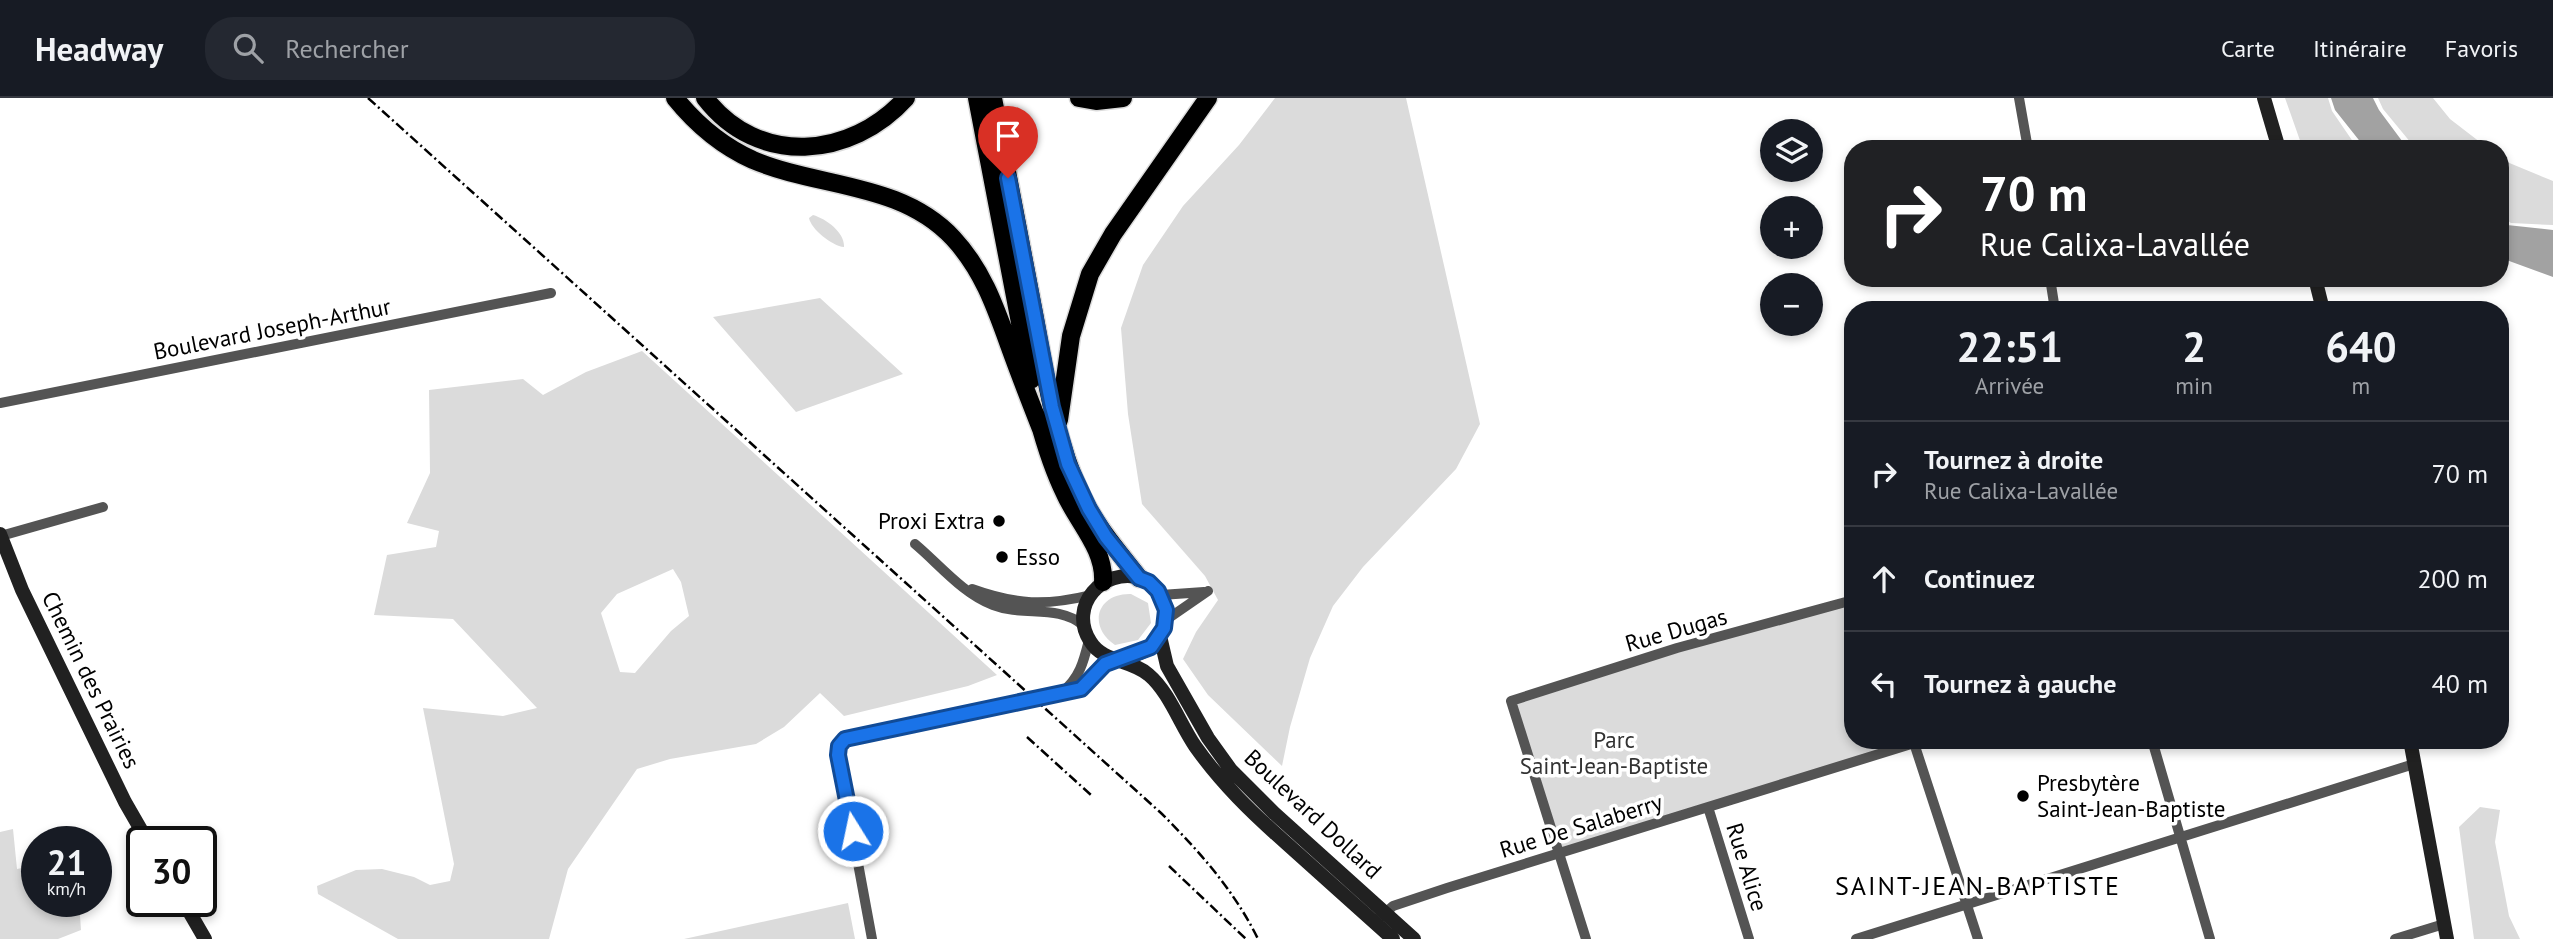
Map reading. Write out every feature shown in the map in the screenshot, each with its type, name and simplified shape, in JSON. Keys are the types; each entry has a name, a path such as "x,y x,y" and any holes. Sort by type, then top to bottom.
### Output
{"highway":[{"path":"675,98 704,128 744,155 780,169 898,201 924,214 947,232 967,256 989,292 1049,430 1094,519 1139,578"},
{"path":"705,98 726,120 756,138 785,146 807,147 827,145 859,135 883,119 906,98"},
{"path":"977,98 1064,494 1102,560 1097,588"},
{"path":"993,98 1049,430"},
{"path":"1079,98 1096,101 1123,98"},
{"path":"1049,430 1071,336 1090,274 1113,234 1208,98"}],"main road":[{"path":"2264,98 2277,140"},
{"name":"Chemin des Prairies","path":"0,535 34,615 139,826"},
{"path":"1114,576 1139,578 1152,584 1161,594 1166,620 1160,636 1146,650 1115,660 1099,653 1088,640 1083,625 1085,607 1097,588 1114,576"},
{"name":"Boulevard Dollard","path":"1160,636 1167,666 1208,738 1225,762 1379,917 1393,939"},
{"name":"Boulevard Dollard","path":"1115,660 1140,669 1153,679 1193,743 1236,797 1379,917 1414,939"},
{"path":"2412,749 2447,939"},
{"path":"192,917 205,939"}],"street":[{"path":"2019,98 2026,140"},
{"name":"Boulevard Joseph-Arthur","path":"0,403 551,293"},
{"path":"0,535 103,507"},
{"path":"915,544 979,599 997,607 1020,611 1059,612 1083,625"},
{"path":"962,584 1000,599 1022,603 1052,603 1097,588"},
{"path":"1161,594 1208,591 1166,620"},
{"name":"Rue Dugas","path":"1559,853 1511,701 1677,648 1844,602"},
{"path":"1059,694 1078,674 1088,640"},
{"path":"872,939 838,755 841,743 851,737 1085,687 1101,667 1115,660"},
{"name":"Rue De Salaberry","path":"1379,917 1393,906 1447,888 1892,749"},
{"path":"1919,749 1978,939"},
{"path":"2155,749 2210,939"},
{"path":"1856,939 2414,764"},
{"name":"Rue Alice","path":"1708,807 1749,939"},
{"path":"1559,853 1586,939"},
{"path":"2395,939 2444,924"}],"green space":[{"path":"1275,98 1406,98 1480,424 1456,469 1363,567 1333,606 1310,658 1282,766 1208,695 1183,659 1196,632 1218,600 1205,576 1142,504 1128,414 1121,328 1143,265 1183,206 1239,145"},
{"path":"2285,98 2328,98 2332,111 2352,140 2300,140"},
{"path":"2378,98 2433,98 2450,119 2477,140 2409,140 2383,109"},
{"path":"2509,163 2553,181 2553,225 2511,223"},
{"path":"813,215 834,227 842,237 844,247 834,244 818,232 809,218"},
{"path":"820,298 903,374 796,412 713,317"},
{"path":"642,351 997,675 968,686 844,716 820,693 784,727 756,744 670,759 637,769 568,869 549,939 398,939 318,894 317,886 356,870 382,869 414,877 430,885 450,881 454,864 423,708 503,716 537,708 453,619 374,615 387,555 436,547 439,531 407,523 430,473 429,390 523,379 543,395 586,372","holes":["673,569 681,582 689,616 671,631 635,673 620,672 601,613 617,594"]},
{"path":"1131,594 1148,603 1151,623 1138,640 1115,645 1101,629 1100,612 1110,599"},
{"name":"Parc Saint-Jean-Baptiste","path":"1844,604 1844,749 1885,749 1559,853 1511,701"},
{"path":"2480,807 2500,810 2495,842 2509,916 2520,939 2474,939 2459,827"},
{"path":"13,829 17,869 21,868 21,917 80,917 81,930 58,939 0,939 0,832"},
{"path":"848,903 855,939 684,939"}],"shaded area":[{"path":"2331,98 2373,98 2401,140 2359,140 2335,110"},
{"path":"2509,225 2553,230 2553,277 2509,261"}],"railway":[{"path":"368,98 1161,813 1215,872 1258,939"},
{"path":"1027,737 1091,795"},
{"path":"1169,866 1246,939"}],"place":[{"name":"Proxi Extra","path":"999,521"},
{"name":"Esso","path":"1002,557"},
{"name":"Presbytère Saint-Jean-Baptiste","path":"2023,796"}],"district":[{"name":"SAINT-JEAN-BAPTISTE","path":"1978,886"}],"route":[{"path":"853,831 838,755 839,746 845,739 1081,689 1105,664 1151,647 1166,624 1166,610 1161,594 1152,584 1139,578 1113,547 1094,519 1068,464 1052,407 1008,178"}]}
